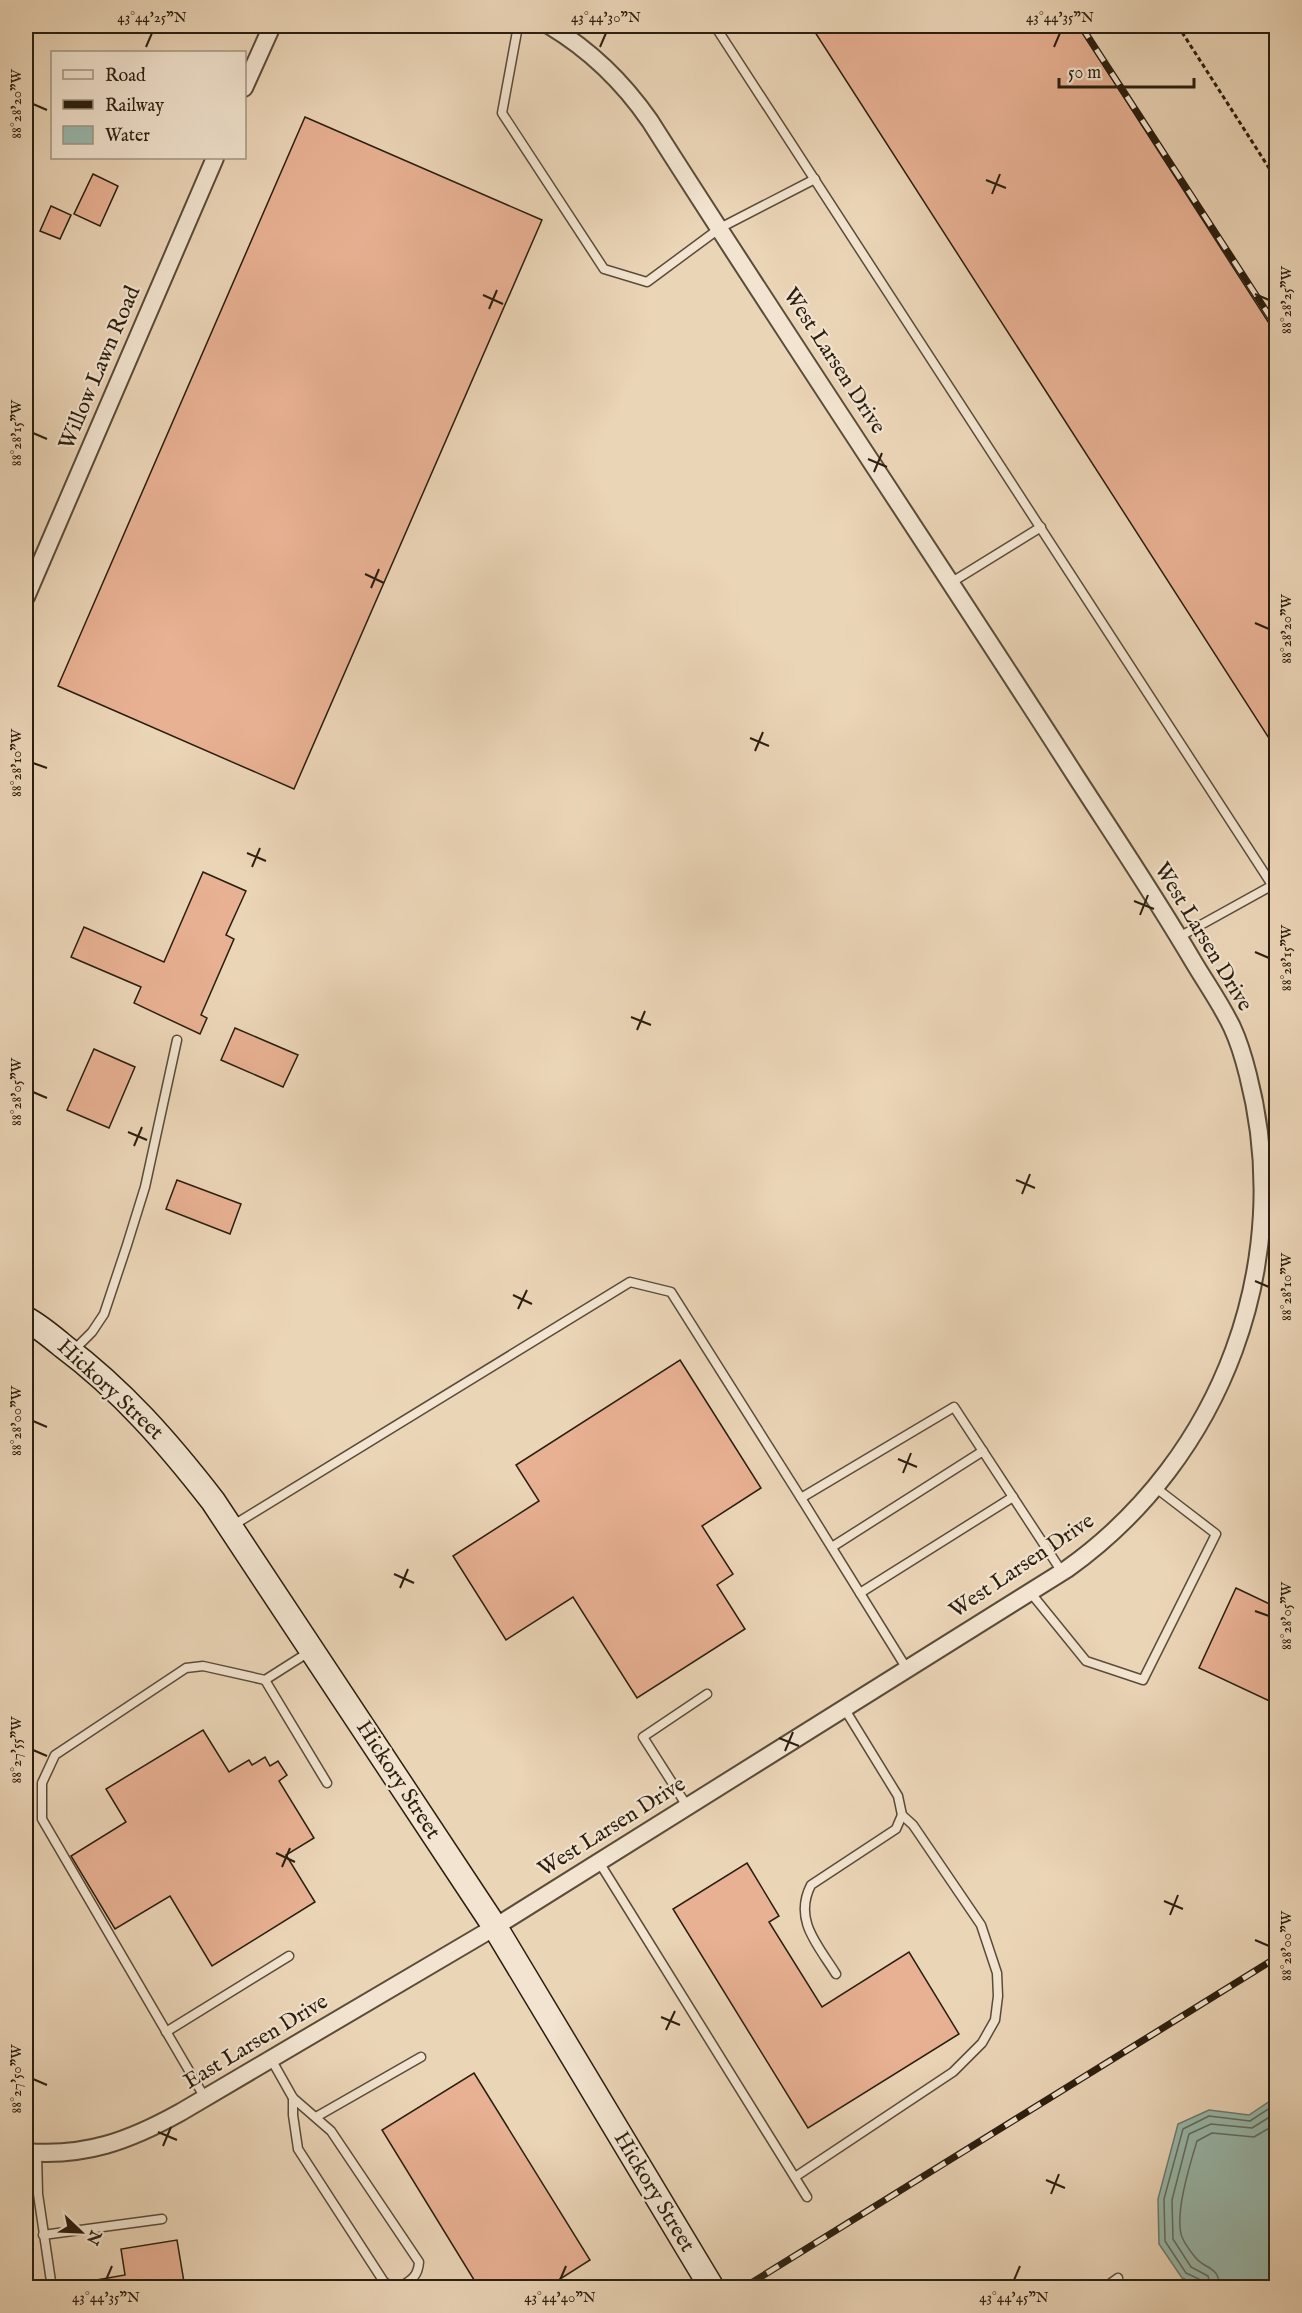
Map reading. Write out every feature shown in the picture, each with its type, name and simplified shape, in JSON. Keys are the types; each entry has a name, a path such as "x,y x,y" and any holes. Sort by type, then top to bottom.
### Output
{"street":[{"path":"246,84 272,26"},
{"name":"West Larsen Drive","path":"495,1927 1062,1572 1108,1537 1156,1488 1199,1427 1227,1371 1248,1311 1269,1233 1255,1106 1246,1067 1232,1027 1179,937 952,582 633,97 589,53 550,26"},
{"name":"Willow Lawn Road","path":"26,597 215,159"},
{"name":"Hickory Street","path":"26,1319 113,1387 189,1468 231,1527 495,1927 711,2288"},
{"name":"East Larsen Drive","path":"31,2153 82,2151 110,2145 149,2130 495,1927"}],"lane":[{"path":"518,26 501,113 604,269 647,282 720,228 815,179"},
{"path":"716,26 1274,888 1179,937"},
{"path":"952,582 1041,527"},
{"path":"72,1353 92,1332 104,1314 145,1187 177,1040"},
{"path":"231,1527 630,1282 671,1292 907,1669"},
{"path":"801,1498 954,1407 1062,1572"},
{"path":"832,1547 983,1451"},
{"path":"1030,1592 1086,1661 1143,1680 1216,1534 1156,1488"},
{"path":"860,1593 1013,1497"},
{"path":"205,2098 42,1820 42,1783 55,1755 186,1668 203,1666 265,1680 312,1650"},
{"path":"265,1680 327,1783"},
{"path":"687,1806 643,1737 707,1695"},
{"path":"836,1974 806,1926 805,1897 811,1885 896,1829 902,1815 898,1796 844,1708"},
{"path":"795,2177 953,2072 982,2043 995,2020 998,1996 997,1973 981,1925 913,1825 902,1815"},
{"path":"599,1862 807,2197"},
{"path":"166,2032 289,1956"},
{"path":"316,2116 421,2058"},
{"path":"271,2059 293,2098 331,2131 419,2262 419,2272 399,2288"},
{"path":"293,2098 298,2149 384,2282 395,2288"},
{"path":"31,2153 52,2288"},
{"path":"43,2235 162,2219"},
{"path":"1104,2288 1118,2278"}],"path":[{"path":"1178,26 1276,179"}],"water":[{"path":"1276,2097 1276,2287 1203,2287 1182,2278 1159,2244 1158,2199 1178,2124 1209,2110 1249,2115"}],"building":[{"path":"811,26 1078,26 1276,334 1276,749"},
{"path":"305,117 542,220 294,789 58,686"},
{"path":"93,174 118,186 100,226 74,214"},
{"path":"51,206 71,215 60,239 40,231"},
{"path":"203,872 246,891 226,935 234,939 201,1015 207,1018 200,1034 134,1003 141,987 71,957 84,927 164,962"},
{"path":"235,1028 298,1055 283,1087 221,1060"},
{"path":"94,1049 135,1067 109,1128 67,1110"},
{"path":"177,1180 241,1204 230,1234 166,1209"},
{"path":"680,1360 761,1488 702,1526 733,1574 717,1585 745,1629 637,1698 573,1597 506,1640 453,1556 539,1501 516,1465"},
{"path":"1236,1588 1276,1607 1276,1704 1199,1668"},
{"path":"203,1730 229,1772 249,1760 252,1765 265,1757 270,1766 278,1761 287,1775 279,1781 314,1838 286,1855 315,1902 212,1966 170,1896 115,1929 71,1856 126,1822 106,1789"},
{"path":"747,1863 779,1916 769,1922 822,2007 909,1952 959,2034 808,2128 673,1909"},
{"path":"474,2073 590,2260 546,2288 479,2288 382,2130"},
{"path":"177,2240 185,2288 97,2288 97,2280 125,2275 121,2249"}],"railway":[{"path":"1081,26 1276,326"},
{"path":"743,2288 1276,1958"}]}
